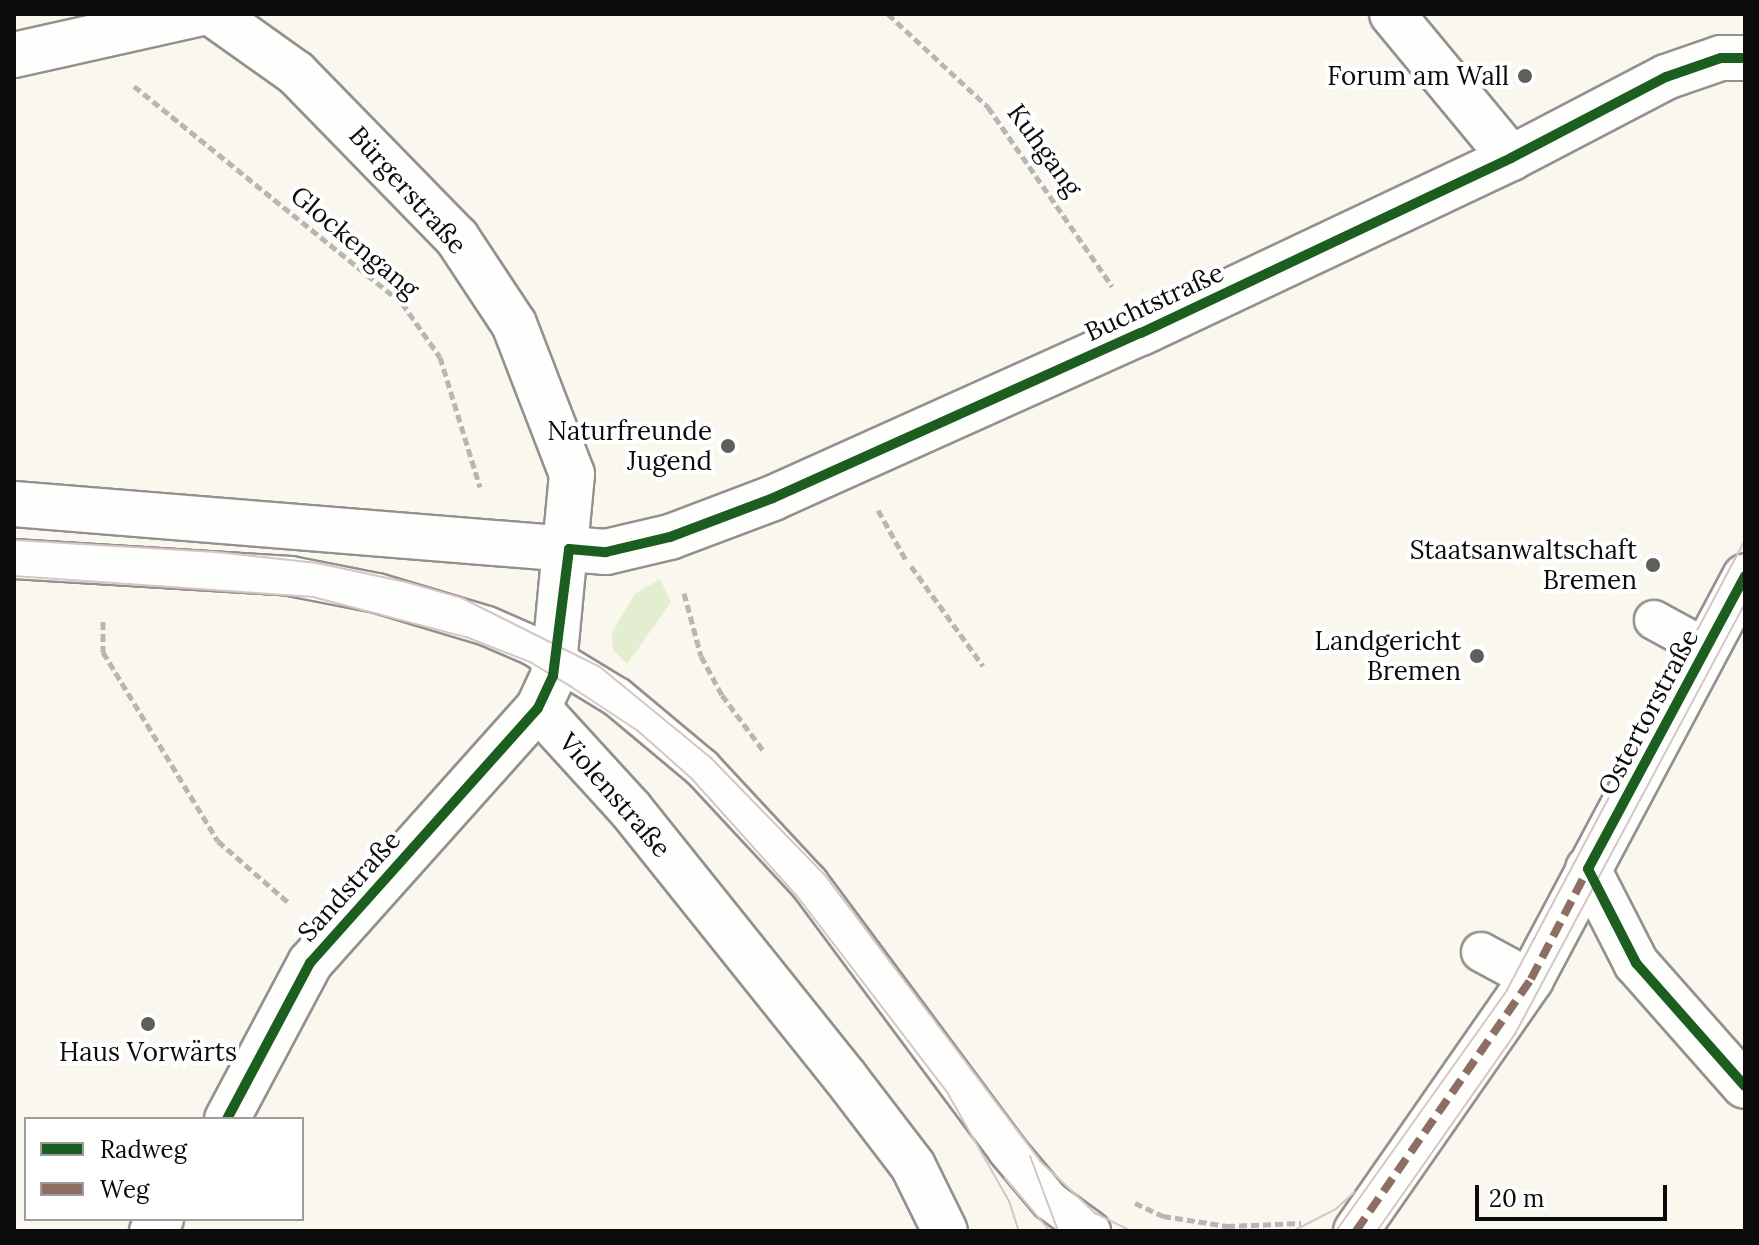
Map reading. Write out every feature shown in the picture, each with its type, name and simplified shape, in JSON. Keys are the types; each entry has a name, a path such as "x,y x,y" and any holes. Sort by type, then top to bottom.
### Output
{"street":[{"path":"14,55 198,14"},
{"name":"Bürgerstraße","path":"213,14 296,73 465,250 514,324 572,474 569,549"},
{"path":"1392,14 1511,158"},
{"name":"Buchtstraße","path":"569,549 606,552 670,537 773,498 1141,333 1511,158 1666,77 1721,58 1745,58"},
{"path":"14,504 569,549"},
{"name":"Violenstraße","path":"569,549 555,659 538,708 631,810 845,1077 913,1166 945,1231"},
{"name":"Ostertorstraße","path":"1354,1226 1531,979 1745,576"},
{"name":"Sandstraße","path":"228,1117 310,963 538,708"},
{"path":"1588,869 1636,963 1745,1086"}],"lane":[{"path":"14,559 290,576 377,593 487,626 555,659 664,732 798,872 859,945 1007,1150 1050,1201 1091,1231"},
{"path":"1654,620 1707,649"},
{"path":"1481,952 1531,979"},
{"path":"1007,1150 1040,1231"}],"path":[{"path":"670,537 701,656 722,695 769,758"},
{"path":"911,566 983,666"},
{"path":"96,620 105,621 103,652 218,841 330,939"},
{"path":"1126,1198 1163,1216 1227,1226 1354,1226"}],"green space":[{"path":"660,579 671,602 627,664 613,650 612,632 635,594"}],"tram line":[{"path":"14,540 216,552 317,563 406,582 462,598 600,667 711,758 824,874 1040,1161 1095,1213 1131,1231"},
{"path":"1336,1231 1507,990 1745,540"},
{"path":"14,576 313,597 466,637 530,662 570,686 638,731 692,779 797,896 947,1092 1009,1201 1019,1231"},
{"path":"1377,1231 1515,1034 1745,603"},
{"path":"1030,1156 1058,1231"},
{"path":"1005,1178 1050,1231"},
{"path":"1293,1231 1336,1209 1354,1192"}],"marked path":[{"path":"1356,1231 1531,979 1588,869"}],"cycle path":[{"path":"228,1117 310,963 538,708 553,676 569,549 606,552 670,537 773,498 1141,333 1511,158 1666,77 1721,58 1745,58"},
{"path":"1745,576 1588,869 1636,963 1745,1086"}],"place":[{"name":"Forum am Wall","path":"1525,76"},
{"name":"Naturfreunde Jugend","path":"728,446"},
{"name":"Staatsanwaltschaft Bremen","path":"1653,565"},
{"name":"Landgericht Bremen","path":"1477,656"},
{"name":"Haus Vorwärts","path":"148,1024"}]}
